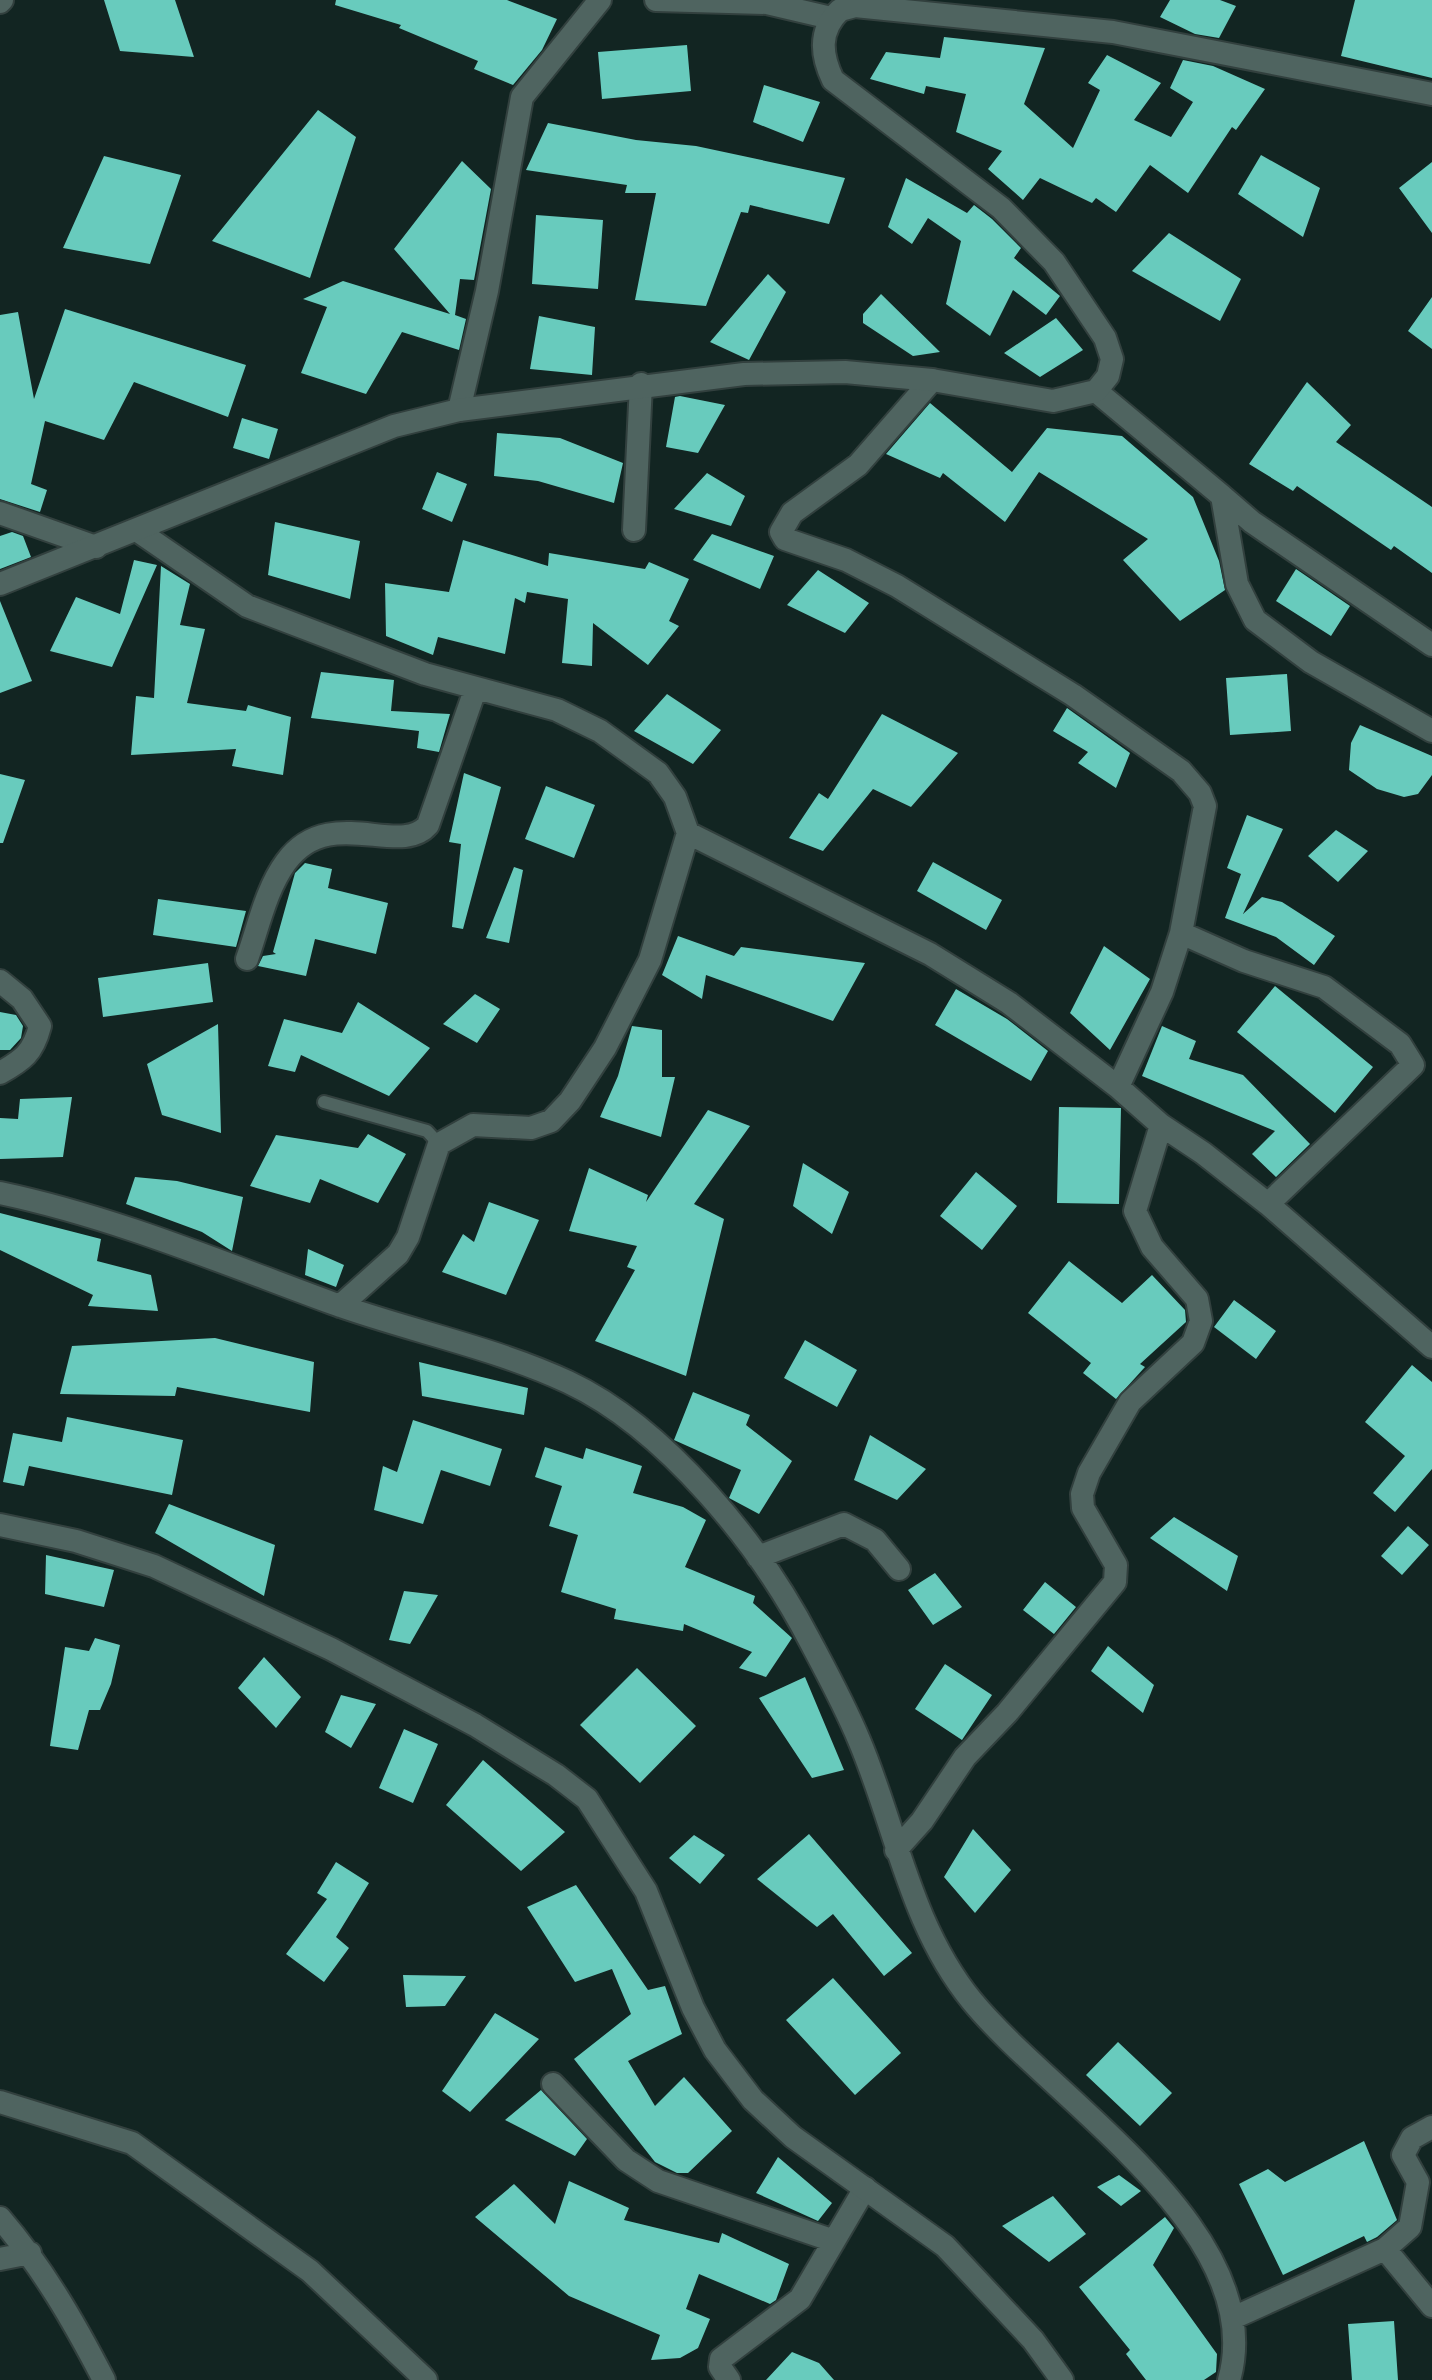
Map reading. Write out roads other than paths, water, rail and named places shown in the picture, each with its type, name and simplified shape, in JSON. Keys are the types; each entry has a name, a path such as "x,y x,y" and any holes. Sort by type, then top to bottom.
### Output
{"street":[{"path":"459,410 487,291 522,97 600,0"},
{"path":"656,0 766,2 831,18"},
{"path":"0,584 394,426 459,410 641,384 798,372 932,380 1053,401 1096,391 1108,376 1112,359 1105,338 1054,262 1001,208 833,80 822,58 824,34 831,18 840,10 855,6 1113,32 1432,94"},
{"path":"932,380 858,465 792,513 781,532 785,539 846,560 897,586 1073,695 1181,771 1200,793 1205,806 1181,933 1162,992 1118,1087"},
{"path":"634,530 641,384"},
{"path":"1096,391 1252,522 1432,645"},
{"path":"1222,496 1237,584 1255,620 1311,662 1432,731"},
{"path":"0,513 96,547"},
{"path":"138,531 247,606 326,639 475,690 557,710 627,748 658,773 675,797 688,833 650,960 605,1048 570,1101 551,1121 531,1128 473,1125 439,1144 427,1171 408,1237 398,1254 340,1306"},
{"path":"247,959 279,872 309,840 326,834 360,832 411,836 428,825 475,690"},
{"path":"688,833 930,954 1009,1003 1118,1087 1161,1125 1203,1153 1268,1204 1432,1347"},
{"path":"1181,933 1244,961 1324,987 1400,1044 1413,1065 1268,1204"},
{"path":"0,981 22,999 40,1026 35,1047 25,1058 0,1073"},
{"path":"896,1850 922,1821 965,1757 1007,1713 1115,1582 1116,1565 1083,1508 1082,1494 1089,1473 1130,1402 1193,1343 1201,1321 1197,1299 1152,1247 1135,1211 1161,1125"},
{"path":"0,1193 74,1210 340,1306 570,1383 643,1431 673,1460 758,1557 808,1636 860,1741 896,1850 927,1928 971,2000 1163,2186 1200,2240 1233,2318 1235,2361 1229,2380"},
{"path":"758,1557 844,1524 875,1540 899,1569"},
{"path":"0,1525 76,1541 154,1566 331,1649 475,1725 556,1775 587,1799 646,1891 693,2008 715,2050 753,2100 793,2137 945,2246 1033,2340 1062,2380"},
{"path":"553,2084 626,2160 658,2181 834,2241"},
{"path":"0,2102 132,2143 310,2271 426,2380"},
{"path":"1233,2318 1385,2249 1410,2227 1418,2182 1403,2155 1412,2138 1432,2127"},
{"path":"729,2380 720,2367 721,2359 800,2299 865,2188"},
{"path":"0,2218 30,2253 68,2313 104,2380"},
{"path":"1385,2249 1432,2306"},
{"path":"0,2259 30,2253"}],"lane":[{"path":"324,1102 427,1131 439,1144"}]}
